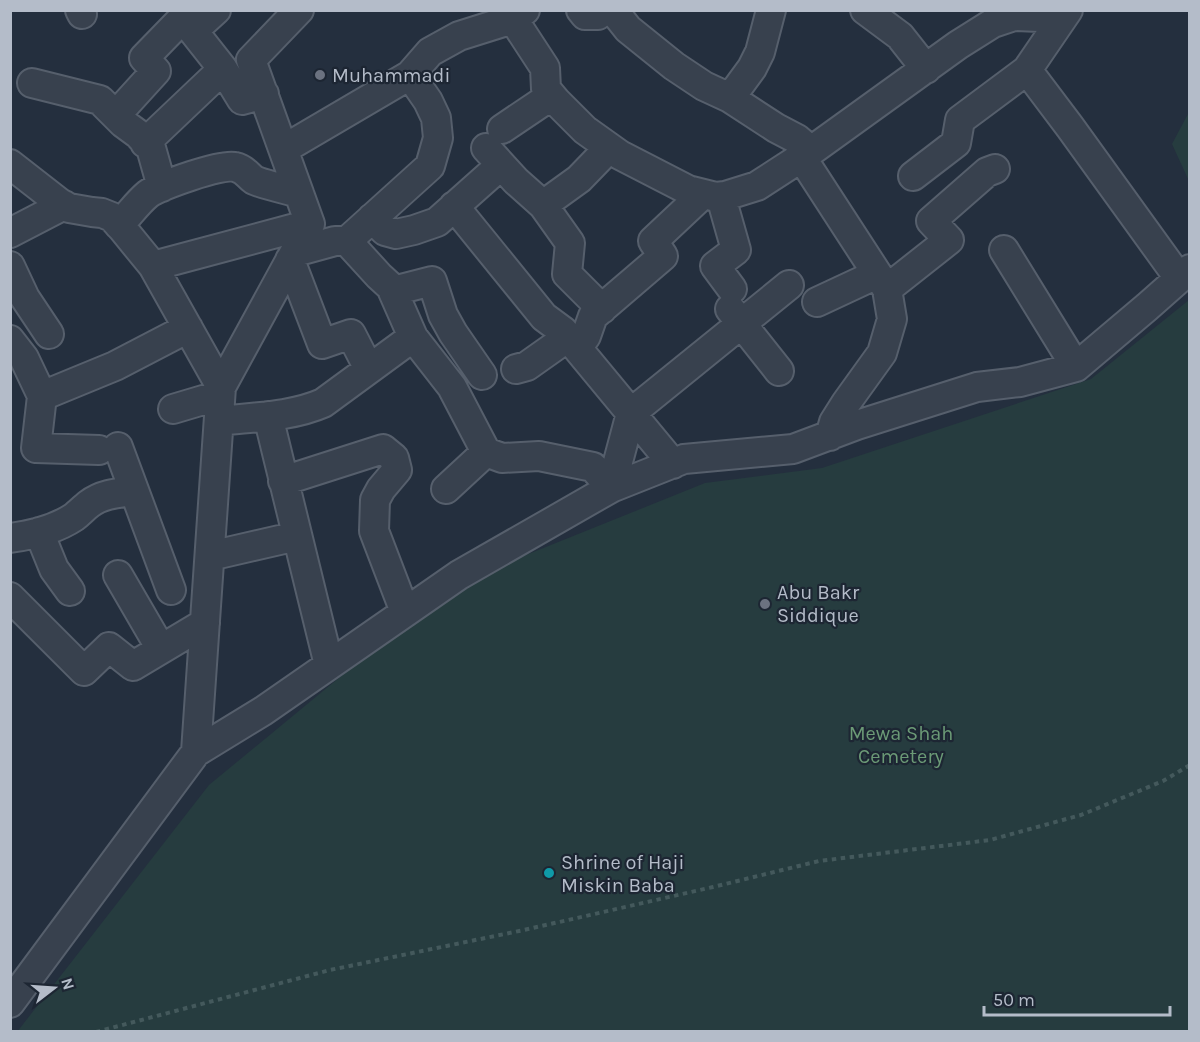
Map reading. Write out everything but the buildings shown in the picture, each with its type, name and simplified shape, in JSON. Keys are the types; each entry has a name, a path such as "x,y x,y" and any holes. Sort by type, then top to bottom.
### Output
{"street":[{"path":"193,31 216,10"},
{"path":"196,752 220,401 310,224 252,60 299,10"},
{"path":"581,10 585,15 598,15 604,10"},
{"path":"613,10 628,29 674,66 704,86 730,98 797,139 882,281 892,319 882,353 834,422 830,436"},
{"path":"730,98 752,68 760,52 771,10"},
{"path":"865,10 900,36 926,69"},
{"path":"284,149 410,75 430,52 459,36 519,15 545,68 546,88 585,130 620,155 688,190 712,195 758,186 806,155 993,23 1014,16 1065,14"},
{"path":"913,176 956,143 960,120 1027,70 1065,14"},
{"path":"116,115 156,71 144,58 179,22 185,20 223,69 242,100 264,94"},
{"path":"146,142 223,69"},
{"path":"10,1003 196,752 263,711 459,575 611,488 684,459 793,449 857,425 977,387 1020,382 1076,367 1184,273 1027,70"},
{"path":"292,256 335,241 346,241 430,166 438,138 436,118 428,101 410,75"},
{"path":"32,83 100,100 151,148 162,188"},
{"path":"372,218 385,231 396,234 437,222 454,206 496,147 551,96"},
{"path":"817,302 882,281 949,240 932,221 991,171 956,143"},
{"path":"496,147 516,181 543,205 570,243 567,274 602,309"},
{"path":"543,205 579,179 609,148"},
{"path":"10,164 69,208 102,213 112,217 153,266 188,328 220,401"},
{"path":"119,225 150,192 208,170 228,166 235,166 246,171 255,180 299,192"},
{"path":"712,195 736,249 716,266 726,293 741,323 779,371"},
{"path":"516,369 527,366 586,336 593,316 663,256 652,241 712,195"},
{"path":"10,233 64,205"},
{"path":"454,206 544,317 563,331 673,464"},
{"path":"153,266 310,224"},
{"path":"346,241 391,287 413,337 452,387 486,452 502,458 539,456 593,468 611,488"},
{"path":"1004,250 1076,367"},
{"path":"292,256 322,344 351,333 369,369"},
{"path":"10,266 26,298 49,334"},
{"path":"393,291 432,281 443,315 482,375"},
{"path":"611,488 631,413 789,285"},
{"path":"42,396 116,366 188,328"},
{"path":"173,409 220,401 268,416 308,410 323,403 413,337"},
{"path":"10,340 24,358 42,396 36,448 105,442"},
{"path":"268,416 329,665"},
{"path":"105,442 134,491 164,595 209,558 297,536"},
{"path":"100,498 105,442"},
{"path":"283,481 383,449 394,458 397,470 375,500 374,531 405,612"},
{"path":"446,489 486,452"},
{"path":"10,538 39,532 74,518 90,503 107,495 134,491"},
{"path":"39,532 54,569 70,591"},
{"path":"118,575 161,649"},
{"path":"10,597 84,670 109,647 133,666 205,623"}],"path":[{"path":"96,1032 330,970 524,930 819,861 990,840 1081,816 1163,781 1190,765"}],"green space":[{"path":"1189,112 1189,181 1172,144"},
{"name":"Mewa Shah Cemetery","path":"1189,300 1189,1031 17,1032 209,785 340,677 469,578 705,483 822,468 1091,379"}],"place":[{"name":"Muhammadi","path":"320,75"},
{"name":"Abu Bakr Siddique","path":"765,604"},
{"name":"Shrine of Haji Miskin Baba","path":"549,873"}]}
